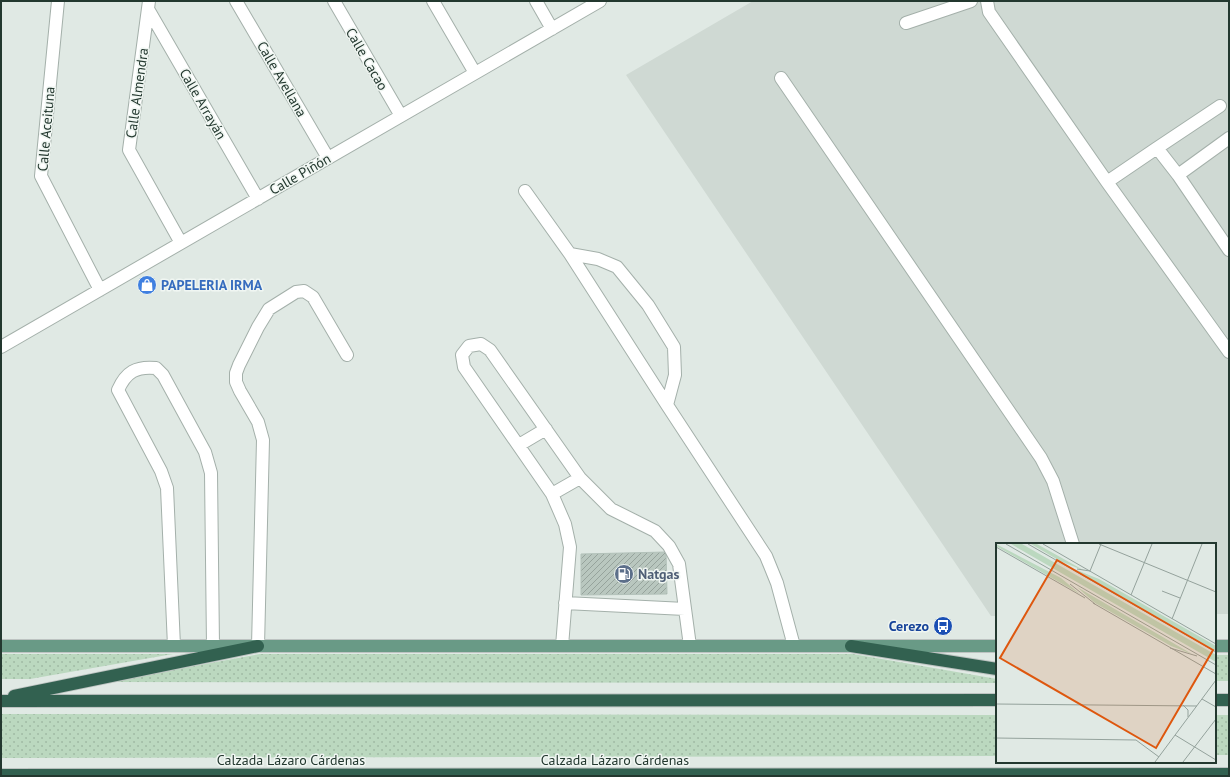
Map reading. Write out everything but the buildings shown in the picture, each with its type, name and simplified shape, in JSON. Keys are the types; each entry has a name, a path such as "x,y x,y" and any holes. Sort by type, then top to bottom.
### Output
{"highway":[{"path":"1,700 258,646"},
{"path":"851,646 996,669"},
{"path":"1,700 996,700"},
{"path":"1216,700 1229,700"},
{"name":"Calzada Lázaro Cárdenas","path":"1,775 1229,774"}],"main road":[{"path":"1,646 996,646"},
{"path":"1216,646 1229,646"}],"street":[{"name":"Calle Aceituna","path":"58,1 41,176 100,290"},
{"name":"Calle Avellana","path":"236,1 328,158"},
{"name":"Calle Cacao","path":"334,1 401,116"},
{"path":"433,1 475,73"},
{"path":"536,1 552,29"},
{"name":"Calle Piñón","path":"1,347 600,1"},
{"path":"906,23 971,1"},
{"path":"987,1 989,12 1107,182 1229,352"},
{"name":"Calle Arrayán","path":"149,5 258,199"},
{"name":"Calle Almendra","path":"149,5 129,150 181,243"},
{"path":"781,78 1041,458 1053,481 1073,543"},
{"path":"1107,182 1220,106"},
{"path":"1178,175 1229,138"},
{"path":"1157,148 1178,175 1229,250"},
{"path":"525,191 570,254 766,556 777,583 794,646"},
{"path":"570,254 598,259 617,267 648,305 674,347 675,376 667,405"},
{"path":"258,646 263,440 258,422 236,382 236,374 258,327 269,309 296,292 304,292 313,297 347,355"},
{"path":"562,646 570,547 566,524 552,494 464,367 462,355 469,346 481,344 490,350 580,478 611,509 655,530 669,546 679,564 690,646"},
{"path":"174,646 167,488 161,471 118,390 123,379 140,368 156,368 163,375 205,452 211,473 213,646"},
{"path":"518,446 546,429"},
{"path":"552,494 580,478"},
{"path":"565,603 685,609"}],"shaded area":[{"path":"753,1 1229,1 1229,614 1216,614 1216,543 996,543 996,616 991,616 626,75"}],"green space":[{"path":"1,654 173,654 30,679 1,679"},
{"path":"260,654 853,654 996,679 996,683 106,682"},
{"path":"1216,655 1229,655 1229,681 1216,681"},
{"path":"1,714 996,715 996,756 1,758"},
{"path":"1216,715 1229,715 1229,755 1216,755"}],"place":[{"name":"PAPELERIA IRMA","path":"147,285"},
{"name":"Natgas","path":"624,574"},
{"name":"Cerezo","path":"943,626"}]}
